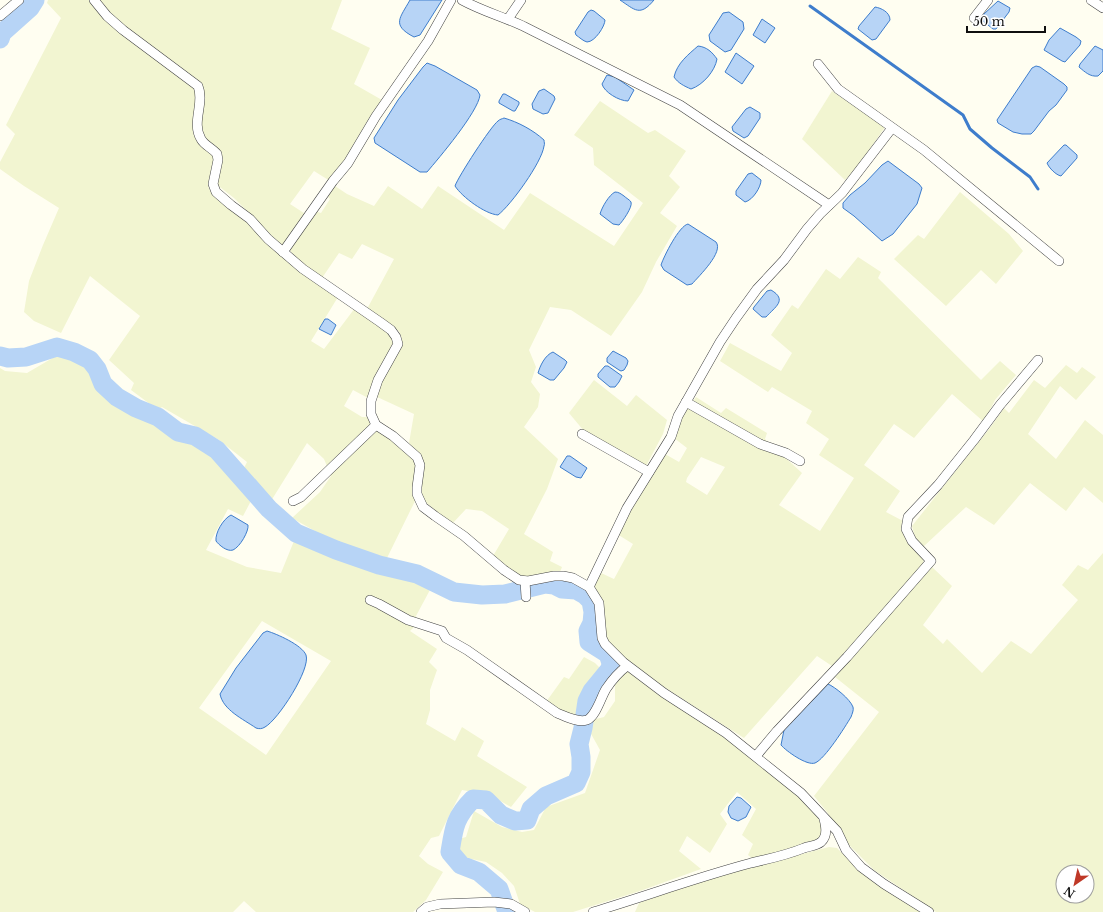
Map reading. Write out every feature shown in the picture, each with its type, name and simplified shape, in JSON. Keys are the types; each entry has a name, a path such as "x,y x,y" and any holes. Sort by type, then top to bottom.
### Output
{"street":[{"path":"0,16 19,0"},
{"path":"94,0 107,16 122,30 198,86 200,90 197,122 199,134 204,143 217,154 218,158 213,179 214,188 222,197 250,219 260,232 303,269 391,330 398,344 381,373 371,401 371,414 376,425 403,444 417,457 420,465 417,487 423,507 464,536 514,578 525,583 563,576 572,578 589,587 599,603 602,638 605,644 627,666 664,693 726,733 756,756 801,793 837,832 846,850 862,867 884,884 929,912"},
{"path":"283,252 333,181 348,163 368,129 428,41 450,0"},
{"path":"462,0 482,10 508,19 680,105 829,206"},
{"path":"508,19 521,0"},
{"path":"974,18 988,0"},
{"path":"1091,0 1103,8"},
{"path":"818,64 838,89 924,150 1060,262"},
{"path":"589,587 624,514 671,437 678,416 720,342 757,289 784,260 807,229 842,193 892,128"},
{"path":"756,756 847,657 931,561 912,541 906,529 908,517 938,485 1000,405 1038,360"},
{"path":"686,402 760,444 786,453 800,461"},
{"path":"293,501 301,497 376,425"},
{"path":"582,434 649,472"},
{"path":"525,583 526,597"},
{"path":"370,600 408,620 442,631 446,638 468,650 557,713 570,718 584,720 592,716 606,689 627,666"},
{"path":"593,912 679,884 752,863 787,855 817,844 823,840 825,834 826,826 824,819"},
{"path":"421,912 427,908 440,904 494,902 511,904 525,912"}],"green space":[{"path":"48,0 90,0 194,88 196,94 193,131 194,136 213,156 214,159 208,184 209,189 338,297 311,341 324,349 355,308 391,334 394,344 368,398 353,390 344,406 362,417 367,417 371,424 408,452 416,464 413,489 415,501 387,558 322,535 292,518 320,492 331,476 324,459 307,443 271,501 243,470 247,462 219,440 162,407 158,410 131,390 134,383 109,360 140,316 90,276 61,333 34,321 24,312 29,281 59,208 0,169 0,162 15,134 6,125 61,18 47,3"},
{"path":"99,0 342,0 331,29 370,48 354,84 382,100 369,118 341,166 330,181 314,171 290,204 307,215 282,246 234,198 216,184 216,179 223,158 201,132 201,85 195,78 107,13"},
{"path":"832,91 885,127 858,166 845,180 802,139"},
{"path":"600,101 648,133 655,130 686,151 669,176 680,187 660,213 677,226 656,262 642,292 611,336 571,310 550,307 529,350 536,367 531,382 540,394 538,407 524,427 558,459 547,489 524,534 553,552 550,561 562,567 560,572 521,579 493,556 509,529 482,511 466,509 452,524 423,500 421,495 419,454 409,443 414,414 375,396 380,381 400,346 402,339 399,331 367,309 394,259 362,244 352,259 339,253 322,278 301,262 291,252 289,247 315,211 321,213 330,199 326,194 335,186 347,194 374,206 388,186 422,209 438,186 504,230 530,193 614,246 643,203 594,165 593,148 574,135"},
{"path":"960,192 1009,234 1023,251 996,284 981,270 946,306 894,259 918,235 924,239"},
{"path":"858,257 881,272 878,278 981,380 1000,361 1016,375 995,400 984,422 952,394 914,438 894,424 864,465 900,491 886,512 903,521 901,526 903,533 924,559 921,568 832,666 817,656 744,738 653,680 632,665 605,639 599,596 594,585 601,573 614,579 633,544 617,534 665,454 679,462 687,448 674,438 682,417 696,397 721,413 726,408 767,433 765,439 802,473 779,505 820,531 854,478 819,455 829,439 806,423 812,411 772,387 768,392 720,361 730,343 781,371 792,353 771,335 792,305 798,309 826,269 840,279","holes":["701,457 725,467 707,495 686,482 687,478"]},
{"path":"66,355 86,365 103,394 176,436 200,447 228,467 252,499 243,516 228,509 206,550 247,567 281,573 294,541 431,588 416,616 414,627 410,631 437,649 429,662 437,670 430,690 430,710 426,724 455,741 462,727 484,741 477,756 527,787 511,807 490,795 462,790 439,836 431,838 419,856 428,864 443,872 426,900 413,912 256,912 244,901 233,912 0,912 0,368 5,371 27,373 56,356","holes":["262,621 331,661 266,755 199,708"]},
{"path":"1066,365 1077,373 1082,367 1096,377 1076,400 1060,386 1028,434 1056,459 1085,420 1103,435 1103,503 1084,487 1066,511 1030,483 994,525 966,507 923,547 915,537 912,526 990,428 1004,408 1009,413 1034,380 1045,388"},
{"path":"594,380 627,406 636,395 667,420 663,434 646,466 584,431 569,413"},
{"path":"1103,553 1103,912 936,912 874,870 845,841 827,812 814,796 879,712 835,677 932,567 952,586 923,625 943,644 947,639 982,673 1011,641 1031,654 1078,600 1062,585 1078,565 1088,570"},
{"path":"584,657 595,663 604,672 588,689 579,708 578,718 570,716 546,702 564,677 569,679"},
{"path":"626,671 630,672 734,744 801,798 813,810 820,821 823,827 821,834 819,839 793,849 753,859 748,855 753,844 742,835 756,809 737,792 720,814 727,824 710,853 687,836 679,851 701,869 640,891 573,912 535,912 520,904 514,886 502,873 486,862 467,858 459,854 459,839 466,837 474,811 502,827 522,832 534,830 546,807 585,793 600,750 590,732 592,720 604,717 615,701 615,685"},
{"path":"829,847 837,848 850,861 921,912 635,912 639,903 699,881"}],"water":[{"path":"410,0 442,0 420,35 414,37 402,29 400,25 401,16"},
{"path":"620,0 654,0 645,9 637,10"},
{"path":"998,1 1010,8 1009,12 996,29 993,29 982,19 984,14"},
{"path":"875,7 882,9 887,13 890,20 876,39 872,40 858,29"},
{"path":"591,10 605,20 599,33 587,42 576,35 575,32 588,12"},
{"path":"729,12 743,22 744,29 731,50 725,52 710,41 709,35 723,13"},
{"path":"762,19 775,28 765,43 753,35"},
{"path":"1060,28 1081,41 1080,45 1065,62 1044,50 1049,40"},
{"path":"698,46 709,50 717,59 714,68 708,77 691,89 681,84 674,77 681,63"},
{"path":"1095,46 1103,50 1103,71 1098,76 1090,75 1079,67"},
{"path":"736,53 754,66 742,84 725,72"},
{"path":"427,63 477,90 480,95 473,112 449,146 427,172 420,172 375,143 374,138 398,100"},
{"path":"1036,66 1040,67 1064,84 1067,87 1067,90 1031,134 1013,132 998,123 997,120 1032,68"},
{"path":"607,75 615,77 634,90 628,101 616,98 603,87 602,84"},
{"path":"544,89 554,96 555,99 548,113 543,114 533,109 532,104 539,91"},
{"path":"503,94 519,102 515,111 499,103"},
{"path":"750,107 760,113 760,118 748,136 744,138 733,131 732,127 746,109"},
{"path":"504,118 520,124 540,136 544,140 544,144 538,162 525,183 504,210 498,215 487,212 474,204 455,186 468,163 494,125 500,119"},
{"path":"1064,145 1066,145 1077,155 1077,158 1061,176 1053,171 1047,163"},
{"path":"888,161 919,184 922,188 917,204 893,234 882,241 843,208 843,203"},
{"path":"752,173 761,180 761,183 754,196 745,202 736,195 736,191 748,174"},
{"path":"615,192 618,192 631,202 629,211 619,225 613,224 600,214 610,196"},
{"path":"688,224 716,242 718,246 717,252 710,264 692,284 687,285 664,270 661,265 676,235 684,226"},
{"path":"771,290 779,297 778,304 766,317 762,317 753,309 767,291"},
{"path":"325,319 328,319 336,325 331,335 319,329"},
{"path":"613,351 626,358 628,361 624,370 621,371 607,362 607,358"},
{"path":"553,352 567,362 554,380 550,380 538,373 545,358"},
{"path":"605,366 608,366 622,376 615,387 610,387 598,377 598,374"},
{"path":"567,456 570,456 587,468 581,478 576,477 560,467"},
{"path":"231,515 248,525 244,539 233,550 226,549 216,541 218,530 222,523"},
{"path":"267,631 283,637 300,647 306,655 306,662 299,682 278,715 264,728 259,729 240,718 229,709 222,700 220,694 236,668 263,633"},
{"path":"828,684 838,690 849,700 853,707 853,712 840,735 824,756 815,763 811,763 802,760 787,751 781,745 784,730"},
{"path":"737,797 741,798 751,807 746,817 738,821 731,818 728,812 729,806"}],"waterway":[{"path":"0,39 2,33 30,8 35,0"},
{"path":"810,6 963,115 970,129 1030,177 1038,189"},
{"path":"0,356 8,358 26,357 57,347 74,352 90,360 97,369 103,384 117,397 136,408 158,417 178,432 195,436 217,450 269,509 296,533 336,550 379,565 417,574 454,592 482,595 505,594 545,584 554,585 562,589 576,590 585,595 591,601 593,612 592,623 588,631 589,642 608,654 611,663 610,669 592,691 587,701 579,744 581,772 576,783 546,796 531,809 527,820 515,821 501,815 486,800 473,799 462,811 454,829 450,852 461,865 479,872 499,889 507,912"}]}
